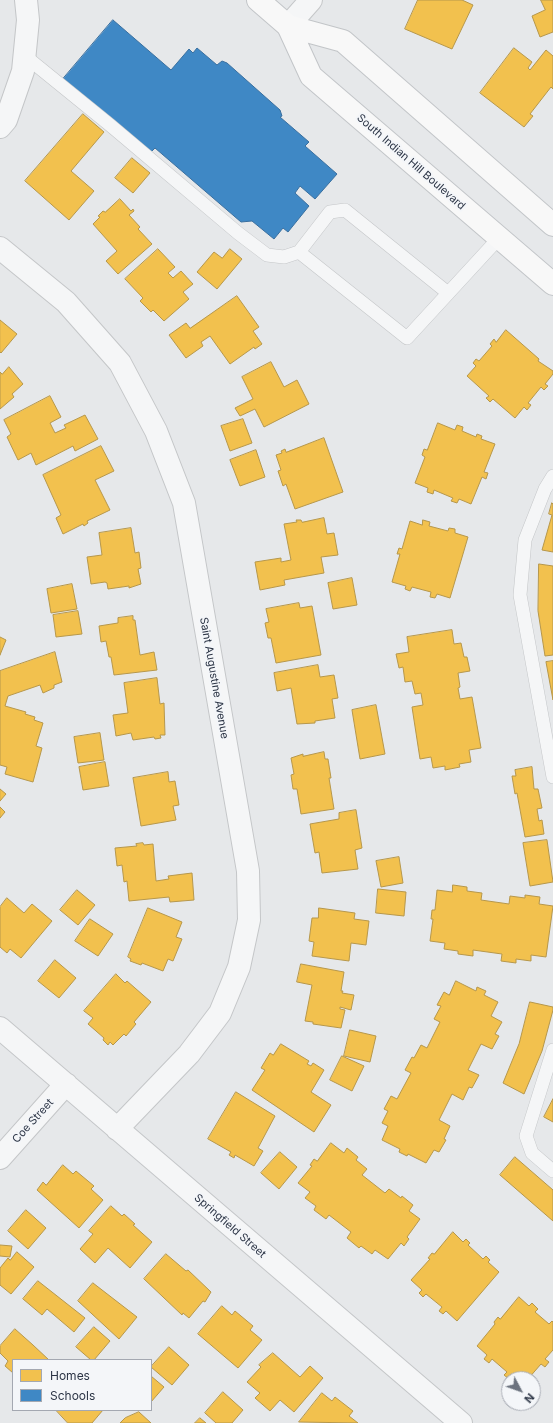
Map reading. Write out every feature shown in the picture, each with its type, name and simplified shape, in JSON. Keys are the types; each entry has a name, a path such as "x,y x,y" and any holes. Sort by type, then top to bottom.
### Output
{"main road":[{"name":"South Indian Hill Boulevard","path":"258,0 288,26 311,76 553,284"},
{"name":"South Indian Hill Boulevard","path":"288,26 343,41 553,225"}],"street":[{"path":"0,127 6,120 24,71 28,20 26,0"},
{"path":"288,26 311,0"},
{"name":"Saint Augustine Avenue","path":"0,248 66,302 120,363 156,431 184,503 248,871 249,920 239,967 220,1013 189,1054 117,1129"},
{"name":"Springfield Street","path":"0,1028 461,1423"},
{"name":"Coe Street","path":"0,1158 66,1084"}],"lane":[{"path":"24,56 110,125 238,233 267,255 284,257 299,252 330,212 345,210 448,293"},
{"path":"299,252 407,338 499,238"},
{"path":"553,476 545,489 525,540 520,595 553,777"},
{"path":"553,1050 526,1136 532,1153 553,1171"}],"building: Homes":[{"path":"418,0 462,0 473,5 452,49 405,29"},
{"path":"541,0 553,0 553,32 540,37 532,16 545,10"},
{"path":"514,48 532,62 528,68 530,70 546,50 553,56 553,89 551,87 530,114 533,116 524,127 480,93"},
{"path":"83,114 104,132 71,171 94,191 69,220 25,181"},
{"path":"132,158 150,173 133,193 115,178"},
{"path":"120,199 131,211 133,209 134,211 129,215 140,227 138,229 152,244 118,274 106,261 117,251 93,224 100,217 98,216 103,211 105,212"},
{"path":"158,249 175,267 168,273 173,278 181,271 193,284 183,292 189,299 164,321 153,310 151,312 140,301 143,298 125,279"},
{"path":"230,249 242,259 217,289 197,272 214,252 222,258"},
{"path":"237,296 259,327 253,331 262,344 255,349 254,347 230,364 210,336 201,342 203,346 186,358 169,335 186,323 190,328"},
{"path":"0,320 17,334 1,353 0,352"},
{"path":"506,330 539,359 538,361 553,371 553,374 545,384 548,386 544,390 541,387 528,403 531,405 527,410 524,407 515,418 493,399 490,402 486,398 489,396 467,376 476,366 473,363 476,359 479,361 492,346 490,344 494,339 496,342"},
{"path":"271,362 284,387 297,380 309,404 264,427 255,409 240,416 235,408 253,399 242,377"},
{"path":"9,367 23,384 12,394 14,397 0,409 0,372 2,374"},
{"path":"50,396 61,417 50,423 55,433 66,428 64,425 85,415 98,439 75,451 73,446 36,465 31,453 18,460 7,437 11,434 4,420"},
{"path":"243,419 252,443 230,451 221,426"},
{"path":"438,423 455,430 457,425 463,427 462,431 476,437 477,434 482,436 481,439 495,444 484,472 488,473 486,479 482,477 471,504 459,499 457,503 451,501 453,498 434,490 433,494 427,492 428,488 415,483 425,457 422,455 424,449 427,450"},
{"path":"324,438 343,492 295,509 286,484 283,486 278,471 281,470 276,455 282,453 281,451 285,449 286,452"},
{"path":"101,446 114,471 95,480 110,510 87,521 88,523 84,526 83,524 63,534 56,518 61,515 43,475"},
{"path":"256,450 265,477 240,486 230,460"},
{"path":"552,503 553,552 542,550 552,515 549,514"},
{"path":"324,518 327,534 334,533 338,555 321,557 324,573 284,580 285,585 260,590 255,562 281,558 281,562 291,560 284,524 297,522 296,520 301,520 302,522"},
{"path":"423,520 430,522 429,526 448,531 449,528 455,529 455,533 468,537 450,598 437,594 435,598 430,597 431,592 412,587 410,591 405,589 406,586 392,582 400,554 397,554 399,548 402,549 410,521 422,525"},
{"path":"131,528 135,553 139,552 141,568 138,569 141,584 129,588 129,586 108,589 107,583 105,582 91,584 87,557 102,555 99,533"},
{"path":"539,564 553,566 553,655 545,656 538,611"},
{"path":"352,578 357,605 333,609 328,583"},
{"path":"72,584 77,609 51,613 47,589"},
{"path":"299,603 300,608 312,606 321,655 276,663 271,638 268,638 265,623 269,622 266,609"},
{"path":"78,611 82,634 56,637 53,615"},
{"path":"133,616 133,620 135,620 140,655 154,652 157,670 114,675 111,657 109,657 106,641 101,642 99,626 118,623 118,618"},
{"path":"452,630 454,644 461,643 464,657 467,657 470,671 458,673 460,699 472,697 481,748 469,750 471,762 459,764 460,767 445,770 445,766 433,768 431,757 420,759 412,707 423,705 421,693 415,694 412,681 405,682 403,667 399,668 396,654 409,652 407,637"},
{"path":"0,637 6,640 0,655"},
{"path":"55,652 62,682 54,685 54,688 43,693 40,685 8,696 5,706 26,712 25,714 35,717 34,720 43,723 36,746 42,748 33,782 5,774 7,767 0,765 0,671"},
{"path":"553,661 553,700 546,662"},
{"path":"318,665 320,677 334,675 338,698 332,699 335,718 315,721 315,723 297,724 291,688 277,691 274,673"},
{"path":"157,678 160,704 164,703 165,735 160,735 161,738 155,739 154,737 133,740 131,733 116,736 113,715 128,713 124,683"},
{"path":"376,705 385,754 360,759 352,710"},
{"path":"100,733 104,760 78,763 74,737"},
{"path":"324,752 325,759 328,759 331,778 329,778 334,809 301,814 297,789 293,789 291,775 294,774 291,758 303,754 303,756"},
{"path":"105,762 109,786 83,790 79,767"},
{"path":"532,767 534,789 538,789 542,808 537,809 539,821 542,820 544,834 525,837 517,793 515,794 512,776 516,776 515,770"},
{"path":"168,772 169,782 175,781 179,805 173,806 176,820 141,826 133,778"},
{"path":"0,789 6,794 0,801"},
{"path":"0,807 5,812 0,818"},
{"path":"356,810 362,848 355,850 358,869 322,873 319,852 315,853 310,824 339,819 339,813"},
{"path":"547,840 553,882 530,886 523,843"},
{"path":"143,843 144,845 153,844 156,881 169,879 168,876 192,873 194,900 170,902 169,897 129,901 127,881 124,882 122,865 117,866 115,848 137,846 136,844"},
{"path":"399,857 403,883 381,887 376,861"},
{"path":"453,885 467,887 467,891 482,893 481,900 509,904 510,896 525,898 525,895 540,897 539,904 553,906 546,957 531,955 531,961 516,959 516,963 501,961 502,954 473,950 473,956 458,954 458,951 444,949 445,943 430,941 433,919 431,919 432,910 435,910 437,890 452,892"},
{"path":"378,889 406,892 404,916 376,913"},
{"path":"77,890 95,905 78,925 60,910"},
{"path":"7,898 24,913 32,904 52,921 21,958 10,949 7,953 0,947 0,907"},
{"path":"148,908 182,922 176,937 182,939 173,961 168,959 163,971 142,963 141,965 130,961 131,959 128,957"},
{"path":"319,908 355,913 354,919 369,921 366,945 351,943 349,961 312,956 314,942 309,941 312,918 318,918"},
{"path":"90,919 113,934 98,956 75,941"},
{"path":"55,960 76,978 59,998 38,981"},
{"path":"301,964 344,972 341,991 343,991 342,993 354,995 351,1010 340,1007 340,1009 345,1010 341,1028 313,1024 313,1022 305,1021 312,985 297,982"},
{"path":"116,974 125,983 127,981 151,1002 134,1022 136,1024 126,1036 124,1034 113,1045 110,1042 108,1045 103,1040 104,1038 88,1024 93,1018 84,1011"},
{"path":"456,981 476,991 477,987 486,991 484,995 498,1002 491,1016 502,1022 495,1034 499,1036 492,1049 481,1044 468,1070 479,1075 472,1088 469,1087 463,1100 452,1094 439,1120 450,1126 444,1139 446,1140 439,1152 434,1150 426,1163 408,1154 407,1156 399,1152 400,1149 382,1140 388,1126 382,1123 388,1111 384,1109 391,1096 397,1099 411,1073 405,1070 412,1057 414,1058 421,1045 427,1048 440,1022 434,1019 441,1006 437,1005 444,992 449,995"},
{"path":"530,1002 553,1007 553,1010 542,1051 524,1094 503,1083 519,1044"},
{"path":"350,1030 376,1036 370,1062 344,1056"},
{"path":"281,1044 309,1061 307,1064 311,1066 313,1063 324,1070 311,1092 331,1105 314,1132 252,1090 265,1070 261,1068 270,1053 273,1055"},
{"path":"342,1056 364,1066 352,1091 330,1080"},
{"path":"236,1092 275,1116 258,1148 263,1151 254,1166 235,1155 234,1158 229,1155 231,1152 208,1139"},
{"path":"553,1099 553,1122 544,1117"},
{"path":"331,1143 344,1153 347,1148 358,1157 356,1160 367,1169 362,1175 385,1193 389,1189 401,1198 402,1196 413,1205 409,1211 420,1219 407,1237 409,1239 404,1246 401,1243 388,1259 375,1250 372,1254 361,1246 359,1248 347,1238 351,1232 329,1215 326,1219 314,1210 316,1206 305,1198 310,1192 298,1183 312,1166 310,1165 314,1159 317,1161"},
{"path":"280,1152 297,1167 279,1189 261,1173"},
{"path":"515,1157 553,1190 553,1221 500,1175"},
{"path":"63,1165 73,1174 76,1171 94,1186 91,1189 103,1200 79,1228 37,1190 43,1182 46,1185"},
{"path":"111,1206 122,1216 124,1214 135,1224 133,1225 152,1242 130,1268 108,1248 95,1263 80,1249 93,1234 89,1231"},
{"path":"26,1210 46,1228 28,1249 8,1231"},
{"path":"453,1232 463,1242 466,1239 470,1243 468,1245 483,1259 486,1256 490,1260 488,1262 499,1272 457,1321 446,1311 443,1314 439,1311 442,1307 426,1294 423,1297 419,1293 422,1290 411,1280 430,1259 428,1258 432,1253 434,1254"},
{"path":"0,1245 12,1246 10,1257 0,1256"},
{"path":"17,1252 34,1267 11,1294 0,1285 0,1268 8,1258 10,1260"},
{"path":"166,1254 186,1271 188,1270 211,1292 205,1302 203,1301 189,1318 183,1313 182,1315 144,1279"},
{"path":"38,1281 85,1318 74,1332 47,1309 42,1315 23,1299"},
{"path":"93,1283 137,1317 119,1339 78,1301"},
{"path":"519,1297 529,1306 532,1303 538,1309 535,1312 549,1324 552,1321 553,1322 553,1350 545,1359 549,1362 545,1367 541,1364 535,1371 506,1371 492,1359 489,1363 484,1359 487,1355 477,1346 495,1324 494,1322 498,1317 500,1319"},
{"path":"222,1306 232,1315 235,1311 253,1326 250,1330 262,1340 238,1368 198,1334"},
{"path":"94,1327 110,1341 95,1359 90,1359 76,1347"},
{"path":"15,1329 48,1359 12,1359 12,1372 5,1366 8,1361 0,1353 0,1346"},
{"path":"169,1347 189,1365 172,1385 152,1368 152,1366"},
{"path":"273,1353 300,1377 310,1366 323,1378 294,1412 280,1400 270,1411 255,1398 260,1393 247,1382 261,1367 259,1365"},
{"path":"152,1377 164,1387 152,1401"},
{"path":"223,1392 243,1410 232,1423 216,1423 205,1413"},
{"path":"322,1393 332,1401 335,1397 353,1411 349,1416 358,1423 299,1422"},
{"path":"57,1411 102,1411 92,1423 68,1423"},
{"path":"139,1412 151,1423 120,1423 125,1418"},
{"path":"200,1418 206,1423 195,1423"}],"building: Schools":[{"path":"113,20 171,70 189,49 193,53 197,48 217,65 222,61 227,63 280,110 282,116 280,117 309,142 305,146 337,174 315,199 300,186 295,193 309,206 288,232 283,228 274,239 252,221 241,222 155,148 150,153 63,79"}]}
